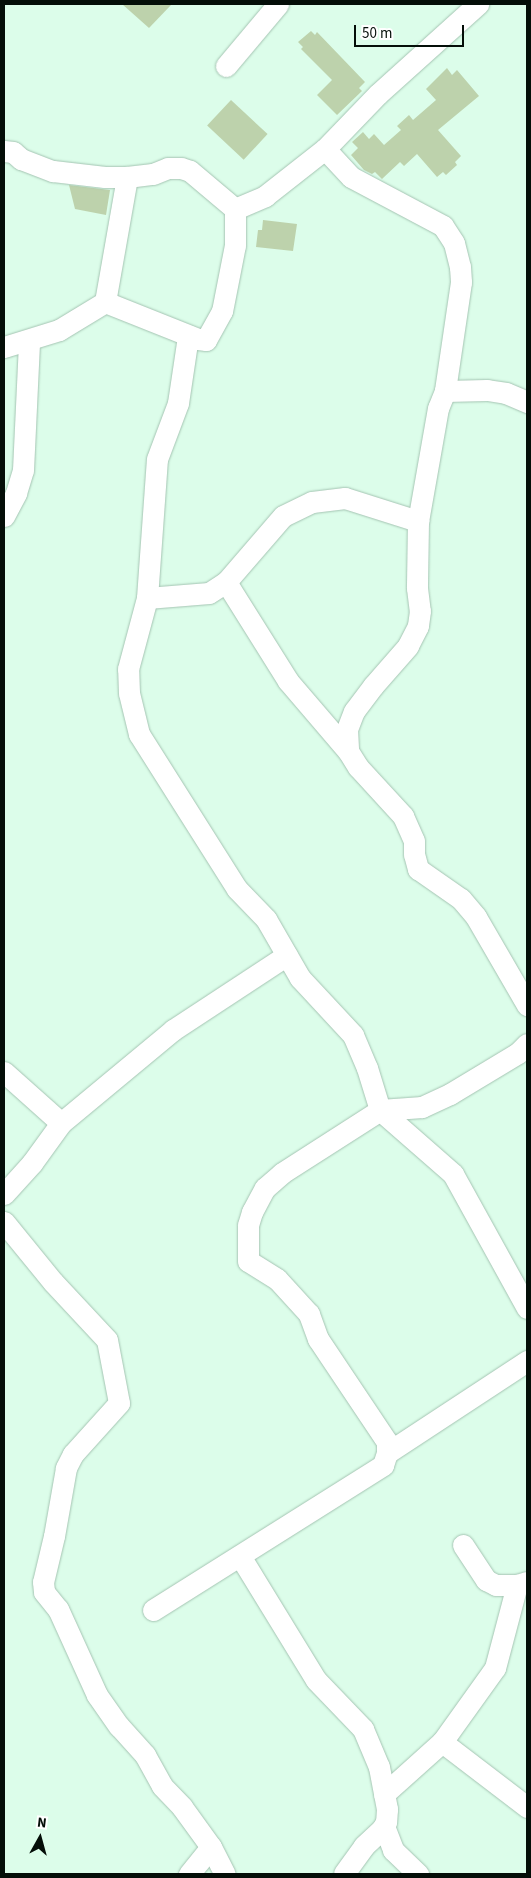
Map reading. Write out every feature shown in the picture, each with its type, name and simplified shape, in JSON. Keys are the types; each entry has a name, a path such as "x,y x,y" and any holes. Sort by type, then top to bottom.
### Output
{"street":[{"path":"226,66 278,4"},
{"path":"235,208 265,196 325,149 378,94 478,4"},
{"path":"325,149 351,177 443,226 454,244 460,266 461,282 445,391 438,408 418,521 417,588 420,611 418,626 408,646 372,686 354,711 347,729 348,751"},
{"path":"4,151 13,152 21,159 53,171 127,177 153,174 168,168 181,168 190,171 235,208"},
{"path":"4,348 59,330 105,302 127,177"},
{"path":"105,302 188,336 206,340 222,311 235,245 235,208"},
{"path":"188,336 178,402 157,459 147,598 128,669 129,692 139,734 237,889 266,919 300,978 353,1035 368,1068 380,1110 453,1174 527,1308"},
{"path":"4,516 16,493 23,470 28,341"},
{"path":"445,391 487,390 506,393 527,402"},
{"path":"147,598 209,593 226,582 283,516 312,502 345,498 418,521"},
{"path":"226,582 288,681 348,751 358,767 403,816 414,840 414,854 418,869 461,899 476,917 527,1005"},
{"path":"4,1194 32,1163 61,1123 173,1030 287,955"},
{"path":"152,1610 383,1465 387,1453 387,1442 318,1339 309,1314 277,1279 248,1261 248,1225 252,1212 265,1188 282,1173 380,1110 422,1107 457,1090 518,1053 527,1044"},
{"path":"4,1072 61,1123"},
{"path":"4,1222 53,1282 107,1340 118,1397 116,1408 73,1454 66,1468 44,1582 44,1592 58,1609 97,1695 119,1726 145,1755 162,1786 182,1807 211,1846 225,1874"},
{"path":"387,1453 527,1361"},
{"path":"384,1794 442,1742 495,1668 522,1584 496,1585 486,1580 463,1545"},
{"path":"240,1556 316,1680 363,1729 379,1767 387,1808 384,1826 393,1850 418,1874"},
{"path":"442,1742 527,1807"},
{"path":"344,1874 364,1846 384,1826"},
{"path":"189,1874 211,1846"}],"building":[{"path":"122,4 172,4 149,28"},
{"path":"311,31 315,35 317,32 365,82 359,88 362,91 337,115 317,95 332,80 301,49 303,47 298,42"},
{"path":"447,68 452,75 457,70 479,96 438,130 461,156 455,162 457,165 446,175 443,172 437,177 417,154 404,166 400,162 382,179 375,172 372,174 364,170 351,155 358,148 352,142 363,132 369,139 374,134 384,145 401,130 397,126 409,115 413,120 436,100 426,89"},
{"path":"231,100 268,134 244,160 207,126"},
{"path":"69,185 110,190 106,215 75,209"},
{"path":"263,220 297,224 293,251 256,247 258,230 262,230"}]}
